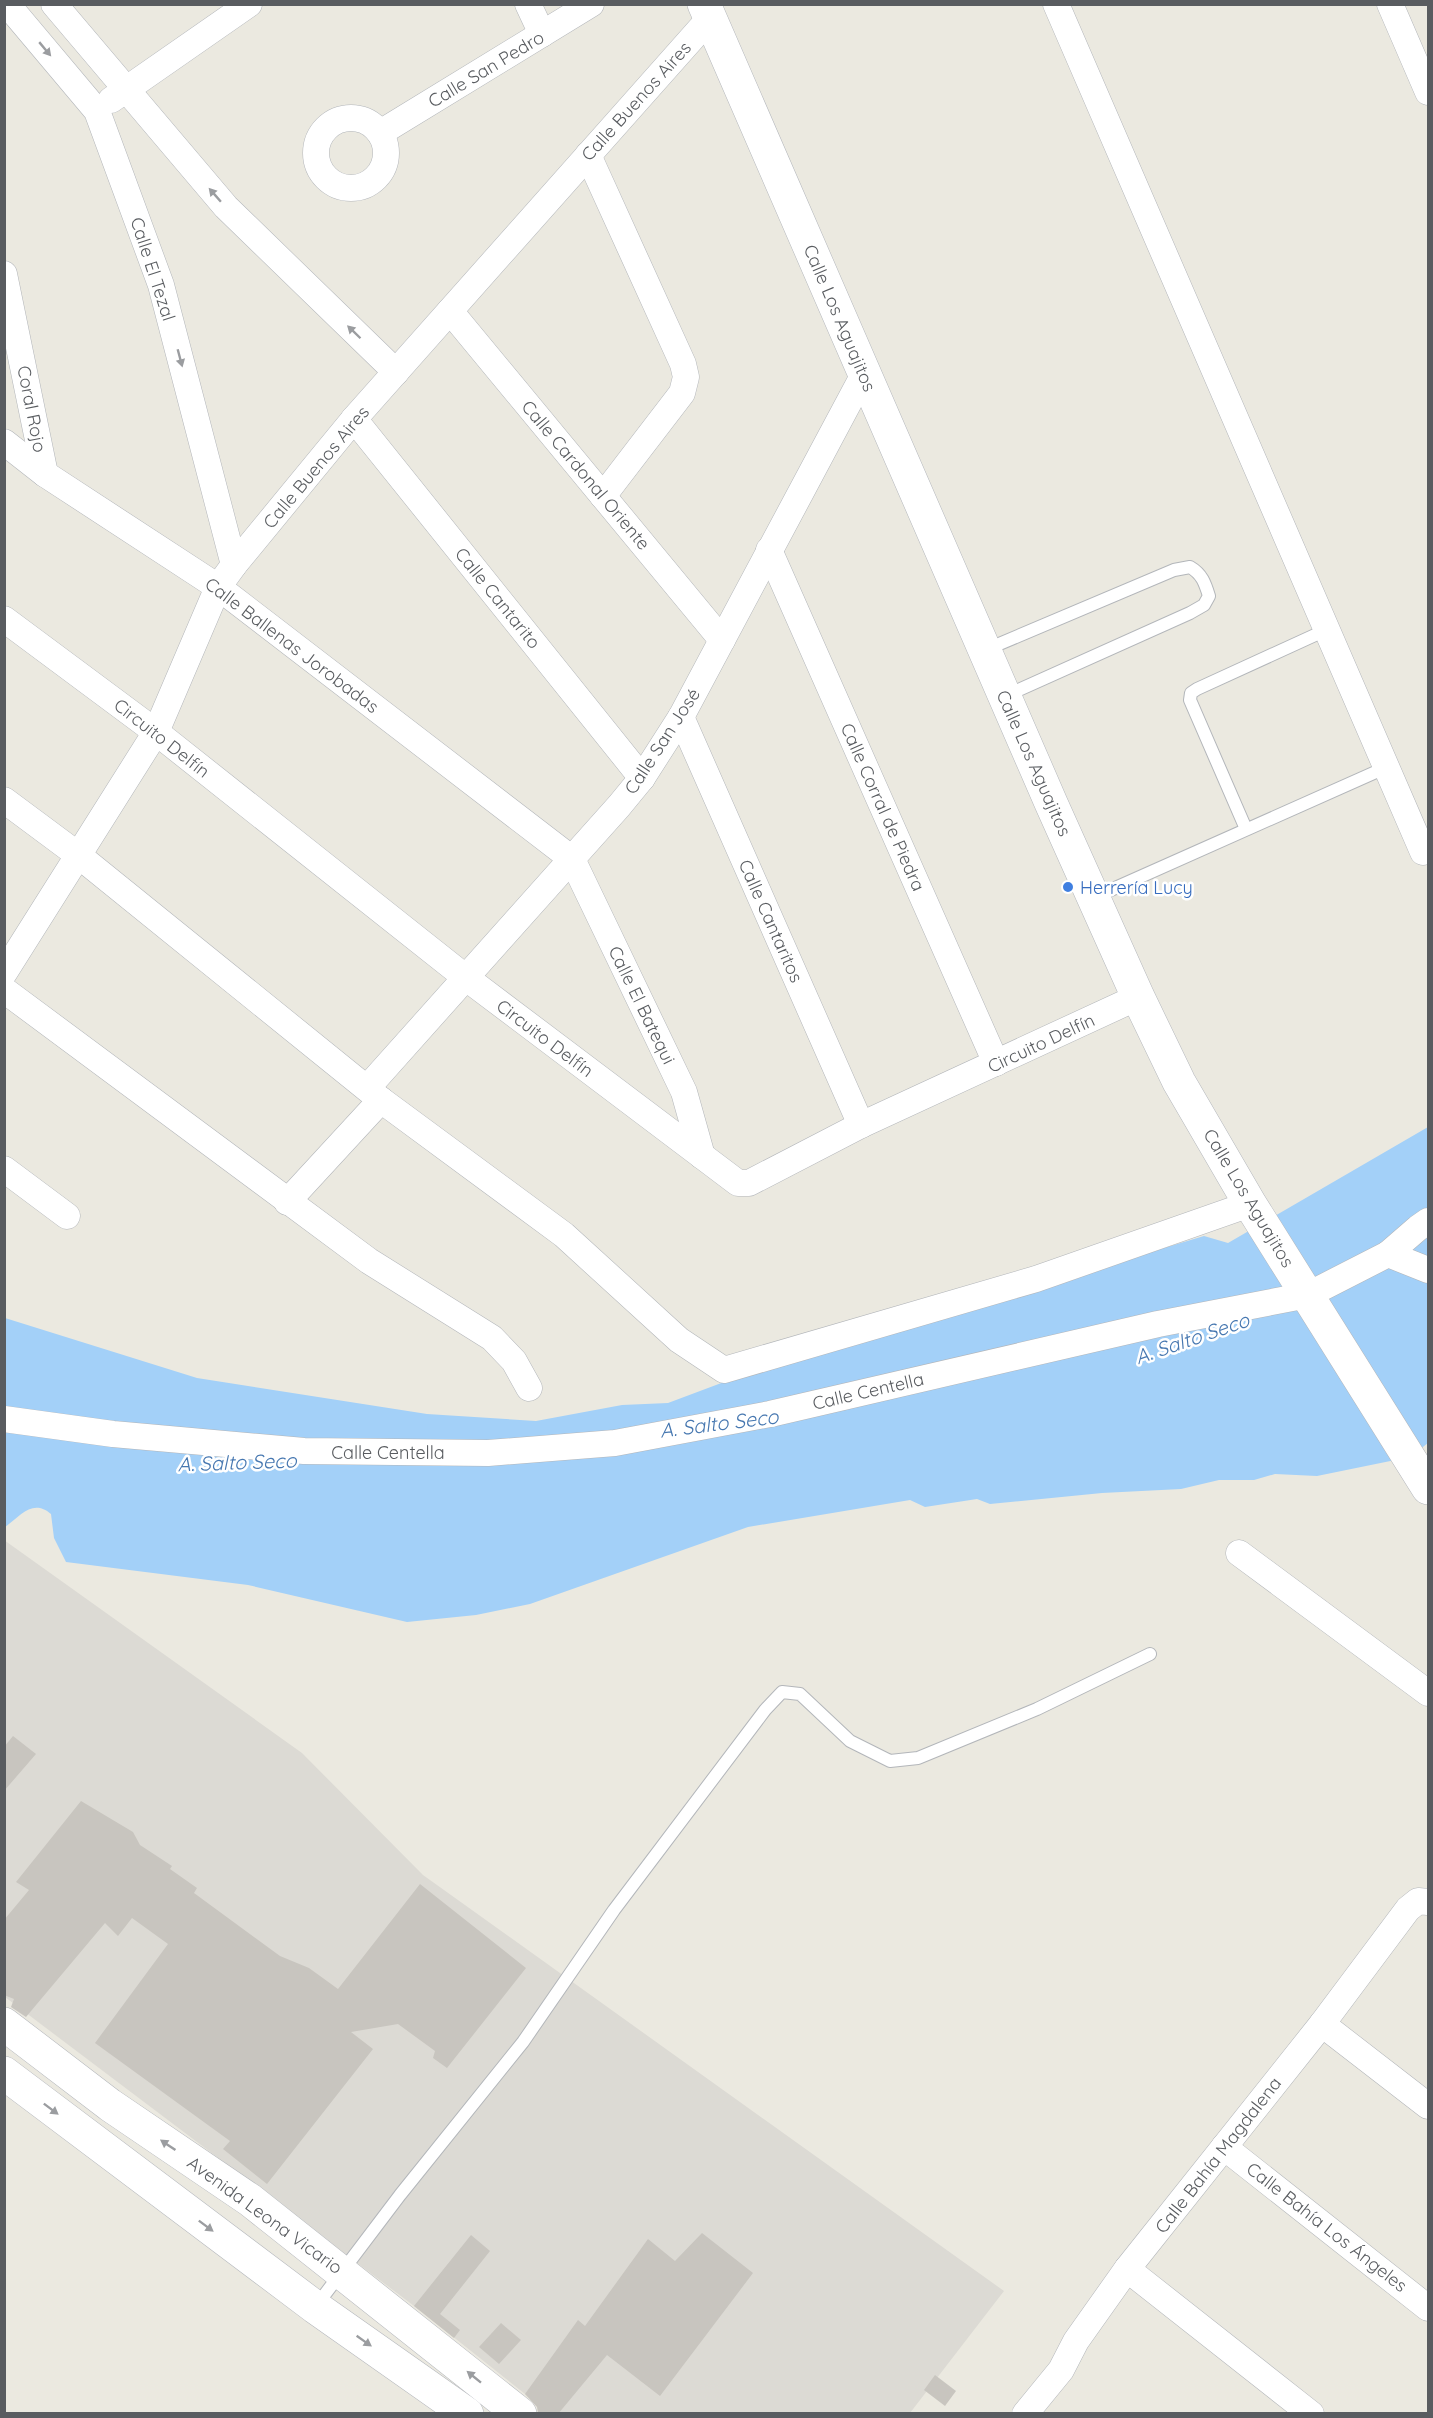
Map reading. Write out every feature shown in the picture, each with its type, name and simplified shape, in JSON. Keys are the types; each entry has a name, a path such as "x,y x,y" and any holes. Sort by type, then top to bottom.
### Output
{"street":[{"name":"Calle El Tezal","path":"7,4 97,111 161,285 234,565"},
{"path":"54,4 225,207 396,372"},
{"path":"97,111 124,89 249,4"},
{"path":"528,4 542,34"},
{"name":"Calle San Pedro","path":"380,133 591,4"},
{"path":"1056,4 1423,852"},
{"path":"1390,4 1428,92"},
{"name":"Calle Buenos Aires","path":"4,973 156,732 218,587 234,565 354,419 588,155 707,11"},
{"name":"Calle Los Aguajitos","path":"707,11 1004,696 1138,997 1179,1082 1250,1204 1428,1488"},
{"path":"588,155 683,364 686,377 682,393 603,495"},
{"name":"Coral Rojo","path":"4,274 45,474"},
{"name":"Calle Cardonal Oriente","path":"450,311 722,640"},
{"name":"Calle San José","path":"287,1202 465,977 642,778 681,717 864,374"},
{"name":"Calle Cantarito","path":"354,419 642,778"},
{"name":"Calle Ballenas Jorobadas","path":"4,442 45,474 218,587 572,859"},
{"name":"Calle Corral de Piedra","path":"769,550 996,1063"},
{"name":"Circuito Delfín","path":"4,619 156,732 465,977 738,1183 748,1183 861,1125 1138,997"},
{"name":"Calle Cantaritos","path":"681,717 861,1125"},
{"path":"4,800 78,855 374,1093 564,1235 679,1340 724,1370 1036,1279 1250,1204"},
{"name":"Calle El Batequi","path":"572,859 684,1092 702,1156"},
{"path":"4,990 369,1262 492,1338 514,1361 529,1388"},
{"path":"4,1169 67,1216"},
{"name":"Calle Centella","path":"4,1419 113,1434 304,1451 488,1453 615,1443 770,1414 1158,1324 1308,1295 1388,1254 1428,1221"},
{"path":"1388,1254 1428,1270"},
{"path":"1239,1553 1428,1693"},
{"name":"Calle Bahía Magdalena","path":"1036,2410 1076,2341 1127,2270 1322,2024 1408,1909 1423,1901"},
{"name":"Avenida Leona Vicario","path":"4,2024 110,2105 250,2200 520,2414"},
{"path":"1322,2024 1428,2106"},
{"path":"4,2073 315,2307 467,2414"},
{"name":"Calle Bahía Los Ángeles","path":"1224,2147 1428,2308"},
{"path":"1127,2270 1311,2414"}],"lane":[{"path":"984,650 1174,570 1190,567 1198,572 1205,582 1209,596 1204,605 1190,613 1004,696"},
{"path":"1246,829 1190,700 1191,693 1326,630"},
{"path":"1094,897 1387,767"},
{"path":"315,2307 400,2195 523,2042 614,1910 765,1710 782,1692 800,1694 850,1741 890,1761 918,1758 1037,1709 1150,1654"}],"shaded area":[{"path":"4,1540 302,1753 423,1875 1004,2291 910,2413 549,2413 422,2312 5,1997"}],"water":[{"name":"A. Salto Seco","path":"1428,1127 1428,1443 1410,1457 1317,1476 1275,1474 1254,1480 1219,1480 1181,1489 1102,1493 990,1504 977,1499 925,1507 910,1500 748,1527 530,1604 476,1615 407,1622 248,1585 66,1562 54,1538 51,1514 38,1508 26,1511 5,1527 5,1318 197,1378 427,1414 536,1421 622,1405 668,1403 756,1370 1204,1236 1228,1243"}],"building":[{"path":"13,1736 36,1754 4,1791 4,1747"},
{"path":"81,1801 133,1832 140,1845 172,1866 170,1869 197,1888 194,1893 280,1956 309,1968 338,1989 420,1884 526,1968 447,2068 433,2058 435,2051 398,2024 351,2032 373,2049 267,2184 223,2149 230,2141 95,2043 168,1944 132,1918 118,1936 105,1923 26,2017 11,2007 14,1999 4,1995 4,1920 29,1890 16,1882"},
{"path":"702,2233 753,2273 660,2396 607,2355 558,2414 538,2413 537,2407 525,2394 578,2320 585,2326 648,2239 675,2261"},
{"path":"471,2235 490,2251 440,2314 460,2330 454,2338 414,2306"},
{"path":"501,2323 521,2340 499,2364 479,2347"},
{"path":"935,2375 956,2391 945,2406 924,2390"}],"place":[{"name":"Herrería Lucy","path":"1068,887"}]}
